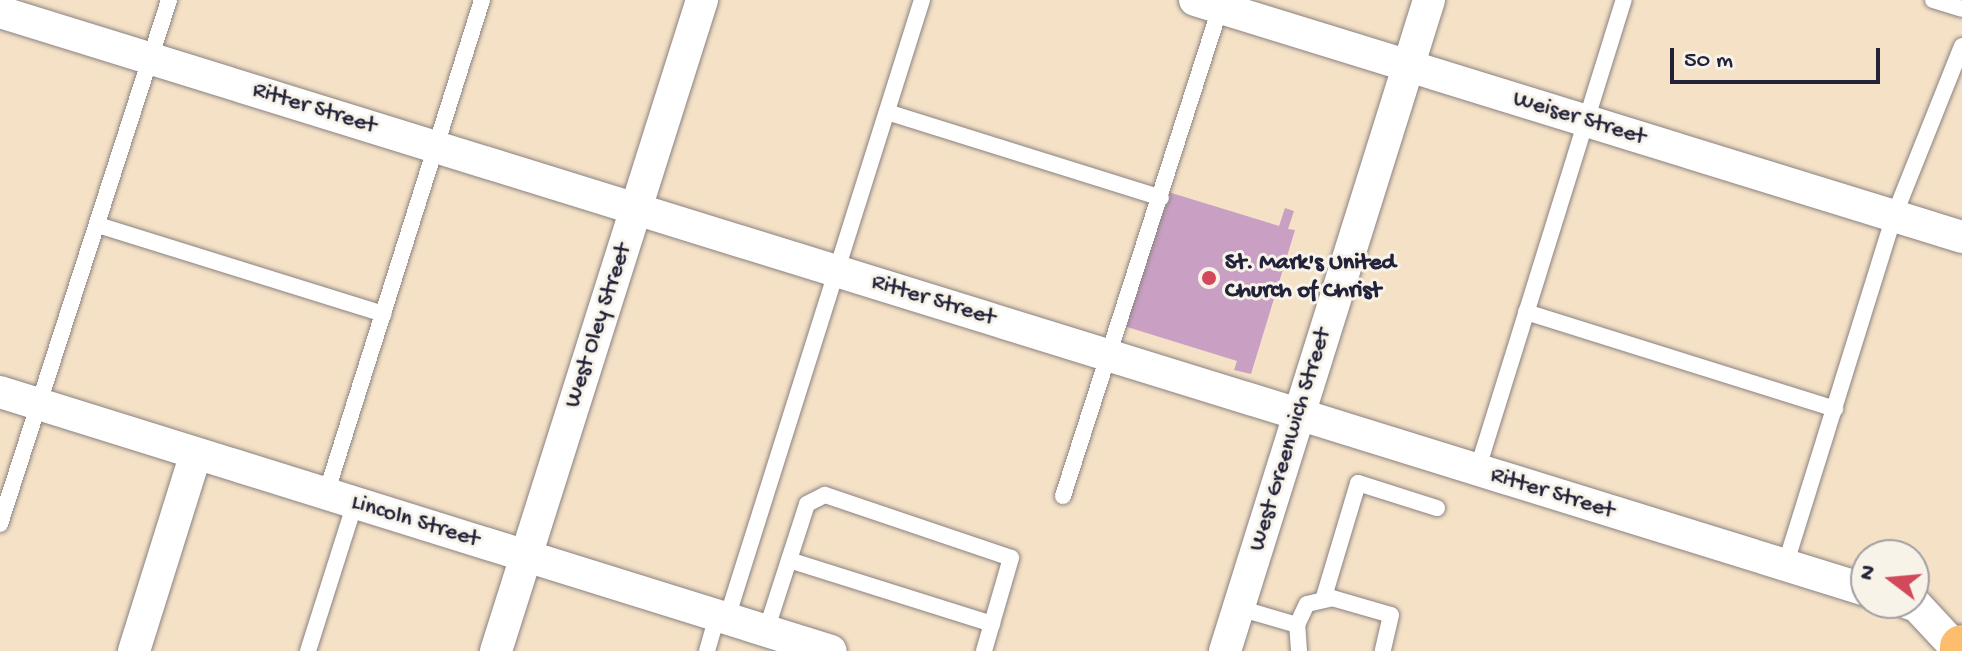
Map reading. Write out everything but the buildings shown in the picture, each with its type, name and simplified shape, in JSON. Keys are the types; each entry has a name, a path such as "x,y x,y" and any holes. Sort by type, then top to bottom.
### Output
{"street":[{"name":"West Oley Street","path":"496,651 702,0"},
{"name":"West Greenwich Street","path":"1225,651 1429,0"},
{"name":"Weiser Street","path":"1213,3 1962,237"},
{"name":"Ritter Street","path":"0,12 1850,585"},
{"name":"Lincoln Street","path":"0,392 831,651"},
{"path":"134,651 196,453"},
{"path":"1930,619 1961,650"}],"lane":[{"path":"0,524 42,405 169,0"},
{"path":"308,651 383,314 482,0"},
{"path":"707,651 722,617 837,271 922,0"},
{"path":"1477,471 1624,0"},
{"path":"1933,0 1962,9"},
{"path":"1063,496 1161,198 1213,3"},
{"path":"1785,566 1894,216 1962,46"},
{"path":"887,112 1161,198"},
{"path":"98,225 383,314"},
{"path":"1526,312 1835,409"},
{"path":"1323,600 1358,483 1437,508"},
{"path":"766,631 807,504 825,495 1004,552 1011,563 984,651"},
{"path":"789,560 992,624"},
{"path":"1299,651 1297,625 1307,604 1323,600 1391,615 1383,651"},
{"path":"1239,608 1297,625"}],"place":[{"name":"St. Mark's United Church of Christ","path":"1209,278"}]}
